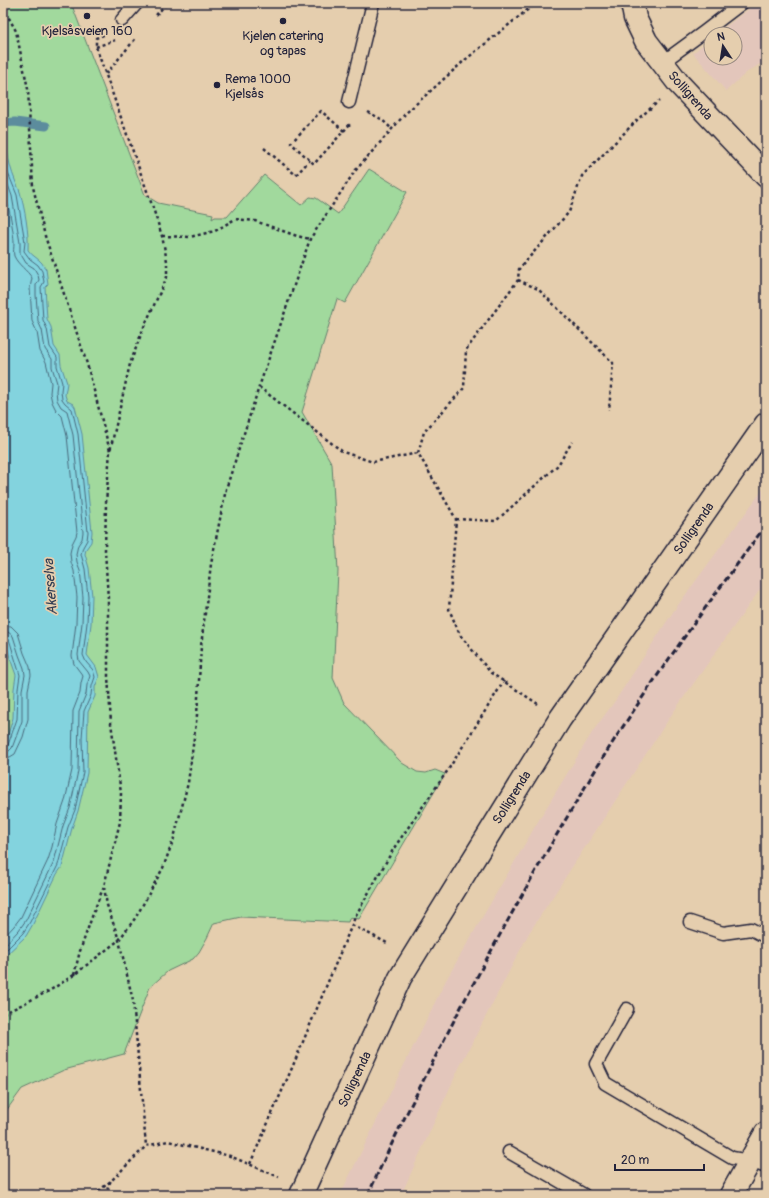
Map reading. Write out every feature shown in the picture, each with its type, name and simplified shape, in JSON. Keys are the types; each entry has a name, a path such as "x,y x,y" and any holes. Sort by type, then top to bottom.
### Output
{"street":[{"name":"Solligrenda","path":"632,3 635,18 646,41 678,84 766,176"},
{"name":"Solligrenda","path":"302,1191 400,978 560,719 766,424"},
{"path":"731,1195 758,1164 766,1133"}],"lane":[{"path":"122,20 137,3"},
{"path":"349,102 373,3"},
{"path":"663,62 742,3"},
{"path":"690,922 723,933 751,929 766,937"},
{"path":"627,1009 596,1064 604,1083 732,1158 758,1164"},
{"path":"509,1152 584,1195"}],"path":[{"path":"3,1014 49,991 74,975 119,940 136,917 163,868 174,838 188,783 197,715 200,646 211,564 226,490 259,387 310,239 355,171 406,114 465,60 536,3"},
{"path":"3,7 16,32 28,89 33,187 46,236 88,364 110,451"},
{"path":"74,975 82,944 104,886 120,822 121,793 111,724 108,676 108,599 105,550 106,503 110,451 130,364 143,329 167,277 167,261 162,236 96,42 96,38 108,33"},
{"path":"106,75 138,35"},
{"path":"560,719 491,673 460,635 450,609 456,519 418,453 424,432 464,388 466,350 518,280 519,269 569,212 582,176 638,120 678,84"},
{"path":"344,131 321,111 291,144 314,164 344,131 354,120"},
{"path":"381,119 392,129"},
{"path":"264,148 296,175 310,160"},
{"path":"162,236 190,237 215,231 235,219 255,221 276,230 310,239"},
{"path":"518,280 538,289 613,363 609,410"},
{"path":"259,387 343,452 373,462 418,453"},
{"path":"456,519 496,521 558,465 572,442"},
{"path":"250,1164 356,915 394,848 448,770 504,681"},
{"path":"104,886 110,916 119,940 133,1001 146,1146"},
{"path":"352,925 414,956"},
{"path":"94,1195 112,1180 146,1146 168,1141 230,1156 250,1164 302,1191"},
{"path":"105,1195 112,1180"}],"shaded area":[{"path":"757,3 766,3 766,65 763,62 746,73 726,91 704,66 743,66 743,26 727,26"},
{"path":"703,45 703,65 693,53"},
{"path":"766,485 766,581 672,714 529,933 458,1070 401,1195 340,1195 446,980 537,823 593,731 615,701 673,612"}],"green space":[{"path":"3,3 71,3 145,195 158,203 213,214 212,219 215,217 227,217 264,175 301,205 310,197 316,198 338,214 369,169 407,192 345,303 337,299 302,412 332,464 338,571 333,678 344,703 402,763 417,772 426,773 435,770 445,774 359,919 350,917 348,922 241,917 214,923 199,952 193,959 168,971 150,987 124,1054 64,1070 22,1089 3,1115"}],"water":[{"name":"Akerselva","path":"3,115 8,122 6,137 9,159 20,192 25,214 28,250 46,269 48,284 45,287 47,319 51,327 54,346 60,355 61,365 67,383 65,395 67,401 75,407 82,434 92,532 91,542 86,549 85,554 89,568 92,596 91,624 87,655 96,667 99,677 95,687 95,696 88,712 87,773 62,867 26,936 3,958 3,751 13,718 16,675 3,632"}],"waterway":[{"path":"3,123 15,122 46,126"}],"railway":[{"path":"368,1195 446,1036 522,894 604,756 662,668 766,525"}],"place":[{"name":"Kjelsåsveien 160","path":"87,16"},
{"name":"Kjelen catering og tapas","path":"283,21"},
{"name":"Rema 1000 Kjelsås","path":"217,85"}]}
